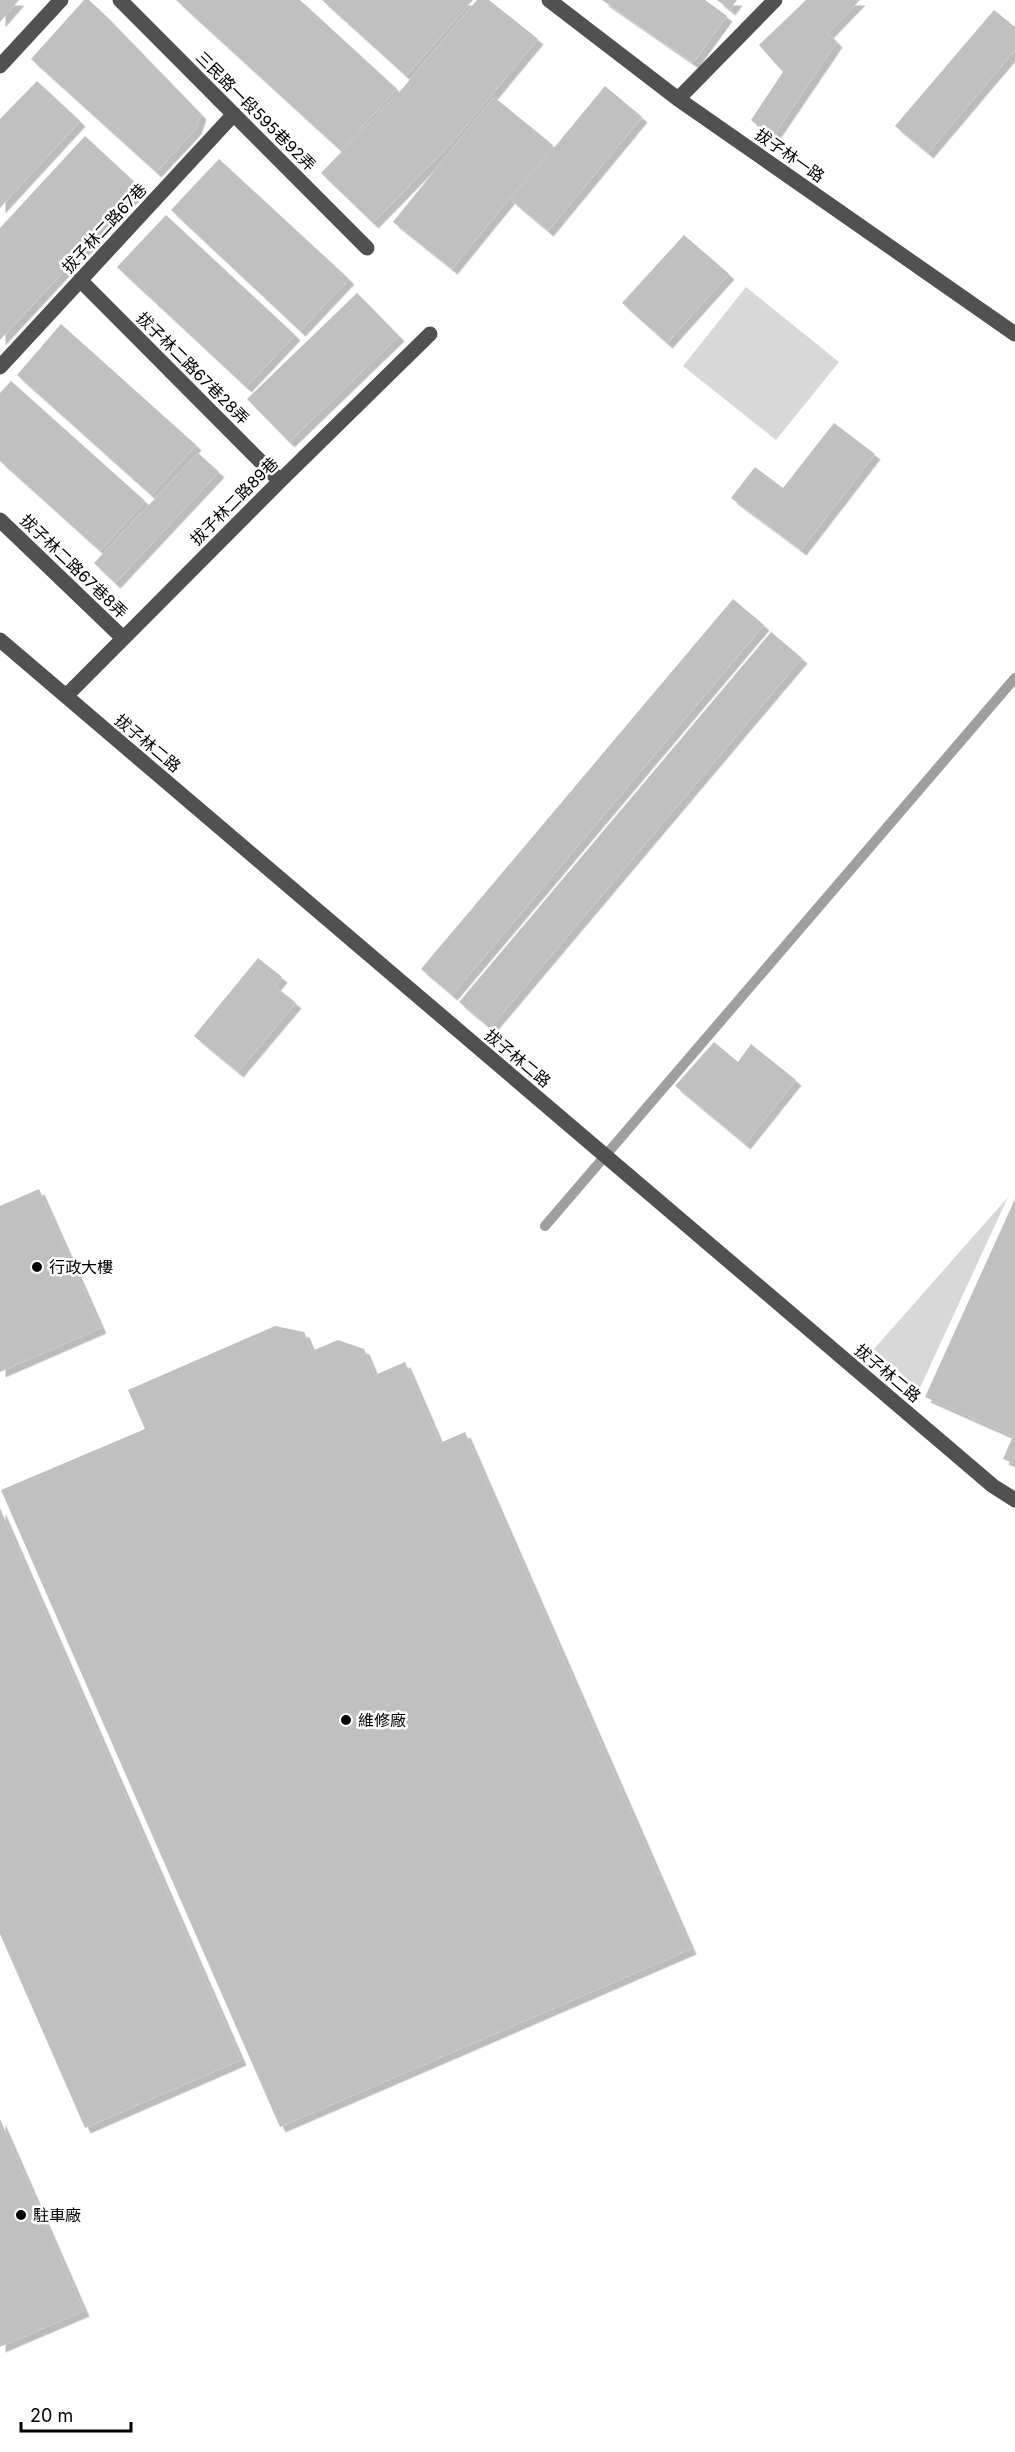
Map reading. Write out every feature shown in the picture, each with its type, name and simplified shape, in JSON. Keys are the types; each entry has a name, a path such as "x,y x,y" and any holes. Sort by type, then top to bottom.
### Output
{"street":[{"path":"0,66 61,0"},
{"name":"三民路一段595巷92弄","path":"120,0 367,248"},
{"name":"拔子林一路","path":"549,0 678,99 1015,334"},
{"path":"678,99 775,0"},
{"name":"拔子林二路67巷","path":"0,367 234,114"},
{"name":"拔子林二路67巷28弄","path":"80,280 280,481"},
{"name":"拔子林二路89巷","path":"66,696 430,334"},
{"name":"拔子林二路67巷8弄","path":"0,520 123,638"},
{"name":"拔子林二路","path":"0,640 975,1470 1015,1500"}],"shaded area":[{"path":"746,287 839,362 776,440 683,366"},
{"path":"1008,1197 919,1390 874,1349"}],"building":[{"path":"0,0 19,0 0,22"},
{"path":"84,0 89,0 107,17 201,114 196,129 156,172 31,59"},
{"path":"176,0 300,0 397,89 340,150"},
{"path":"322,0 473,0 406,76"},
{"path":"477,0 489,0 538,39 455,139 373,223 321,173 402,89"},
{"path":"602,0 705,0 727,16 693,63"},
{"path":"717,0 737,0 730,10"},
{"path":"806,0 860,0 828,33 837,42 772,138 751,120 783,72 759,45"},
{"path":"994,10 1015,27 1015,50 928,153 895,126"},
{"path":"37,81 80,121 0,208 0,119"},
{"path":"605,86 642,117 548,231 511,200"},
{"path":"494,97 553,145 452,269 393,222"},
{"path":"85,136 141,188 0,340 0,228"},
{"path":"219,159 349,279 300,331 171,210"},
{"path":"166,215 295,335 246,387 117,267"},
{"path":"684,235 729,274 667,343 622,303"},
{"path":"357,293 399,336 289,442 247,399"},
{"path":"61,324 196,445 151,495 17,375"},
{"path":"11,381 145,501 100,551 0,461 0,393"},
{"path":"834,423 875,454 801,550 731,498 755,467 783,488"},
{"path":"198,453 219,472 115,583 94,563"},
{"path":"733,599 764,625 452,995 421,969"},
{"path":"771,632 802,658 490,1028 459,1002"},
{"path":"258,958 282,977 275,986 296,1003 238,1072 194,1036"},
{"path":"714,1042 738,1062 751,1044 796,1080 745,1144 675,1086"},
{"name":"行政大樓","path":"39,1189 101,1328 0,1372 0,1206"},
{"path":"1015,1199 1015,1464 1003,1459 1013,1436 925,1397"},
{"name":"維修廠","path":"275,1326 304,1332 312,1351 338,1340 364,1349 375,1375 405,1362 440,1443 465,1432 691,1949 280,2127 1,1490 145,1429 128,1390"},
{"path":"0,1508 241,2060 85,2128 0,1934"},
{"name":"駐車廠","path":"0,2119 84,2311 0,2347"}],"waterway":[{"path":"545,1226 1015,678"}],"place":[{"name":"行政大樓","path":"37,1267"},
{"name":"維修廠","path":"346,1720"},
{"name":"駐車廠","path":"21,2215"}]}
